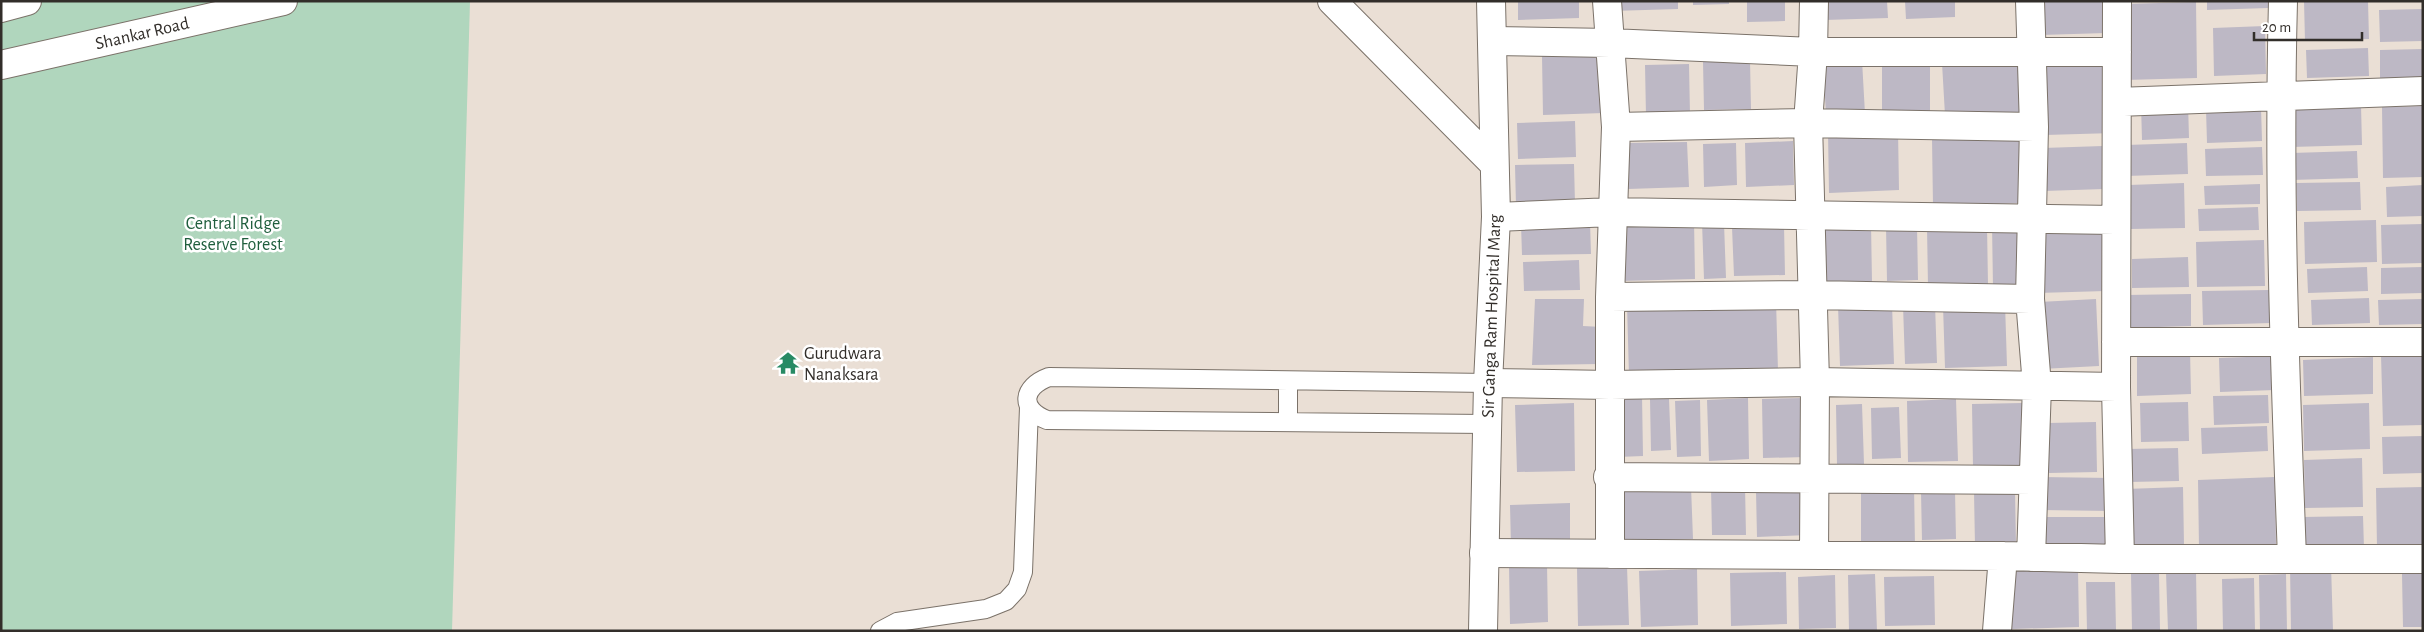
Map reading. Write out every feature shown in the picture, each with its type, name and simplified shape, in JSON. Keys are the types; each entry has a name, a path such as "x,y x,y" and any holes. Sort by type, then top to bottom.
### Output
{"street":[{"path":"1,8 27,1"},
{"name":"Shankar Road","path":"1,65 283,1"},
{"path":"1332,1 1494,164"},
{"name":"Sir Ganga Ram Hospital Marg","path":"1484,631 1488,383 1496,217 1491,1"},
{"path":"1607,1 1616,127 1610,297 1608,477 1610,554"},
{"path":"1814,1 1813,52 1808,123 1814,382 1814,555"},
{"path":"2030,1 2034,126 2030,299 2037,386 2030,557"},
{"path":"2117,1 2115,220 2120,559"},
{"path":"2283,1 2281,96 2284,342 2292,558"},
{"path":"1493,42 1610,43 1813,52 2117,52"},
{"path":"2117,102 2423,91"},
{"path":"1616,127 1808,123 2034,126"},
{"path":"1496,217 1612,212 1811,216 2032,217 2115,220"},
{"path":"1610,297 1812,295 2030,299"},
{"path":"2116,342 2423,342"},
{"path":"1488,383 1610,385 1814,382 2116,386"},
{"path":"1608,477 2033,480"},
{"path":"1484,553 2004,556 2120,559 2423,559"},
{"path":"1997,631 2004,556"}],"lane":[{"path":"880,631 897,622 986,609 1006,601 1018,589 1023,572 1029,407 1027,394 1035,382 1048,377 1488,383"},
{"path":"1288,381 1288,421"},
{"path":"1029,407 1036,416 1047,420 1487,424"}],"green space":[{"name":"Central Ridge Reserve Forest","path":"1,1 470,1 452,631 1,631"}],"building":[{"path":"1518,1 1579,1 1579,18 1518,20"},
{"path":"1612,1 1678,1 1678,9 1612,11"},
{"path":"1693,1 1729,1 1729,4 1693,5"},
{"path":"1747,1 1785,1 1785,21 1747,22"},
{"path":"1825,1 1887,1 1888,18 1825,20"},
{"path":"1905,1 1955,1 1955,17 1906,19"},
{"path":"2040,1 2105,1 2106,33 2041,35"},
{"path":"2207,1 2268,1 2268,8 2207,10"},
{"path":"2304,1 2368,1 2369,39 2305,41"},
{"path":"2196,2 2197,78 2125,80 2123,4"},
{"path":"2423,9 2423,41 2380,42 2379,10"},
{"path":"2265,26 2266,74 2214,76 2213,28"},
{"path":"2368,48 2369,76 2307,78 2306,50"},
{"path":"2423,49 2423,79 2380,80 2380,50"},
{"path":"1602,55 1604,113 1543,115 1542,56"},
{"path":"1750,60 1751,109 1704,110 1703,62"},
{"path":"1862,60 1865,114 1826,115 1823,61"},
{"path":"2026,61 2030,113 1945,115 1942,63"},
{"path":"2112,62 2114,133 2045,135 2043,64"},
{"path":"1689,64 1690,115 1646,116 1645,65"},
{"path":"1930,64 1930,114 1882,116 1882,65"},
{"path":"2188,103 2189,138 2142,140 2141,104"},
{"path":"2361,105 2362,145 2291,147 2291,108"},
{"path":"2423,106 2423,177 2383,178 2382,107"},
{"path":"2261,107 2262,141 2207,143 2206,109"},
{"path":"1575,121 1576,157 1518,159 1517,123"},
{"path":"1898,130 1899,190 1829,193 1828,132"},
{"path":"2027,135 2026,203 1933,206 1932,138"},
{"path":"1793,141 1794,185 1746,187 1745,143"},
{"path":"1687,142 1689,187 1628,189 1627,143"},
{"path":"1736,143 1737,185 1704,187 1703,144"},
{"path":"2187,143 2188,174 2126,176 2126,145"},
{"path":"2103,146 2104,189 2044,191 2043,148"},
{"path":"2262,147 2263,175 2206,176 2205,149"},
{"path":"2357,151 2358,178 2291,180 2291,153"},
{"path":"1574,164 1575,204 1516,206 1515,165"},
{"path":"2360,182 2361,210 2297,211 2296,183"},
{"path":"2184,183 2185,228 2130,229 2129,185"},
{"path":"2260,184 2260,204 2205,205 2204,186"},
{"path":"2423,185 2423,216 2387,217 2386,187"},
{"path":"2258,207 2259,230 2199,231 2198,209"},
{"path":"1694,219 1695,279 1621,281 1620,221"},
{"path":"2376,220 2377,262 2305,264 2304,222"},
{"path":"1590,222 1591,254 1522,255 1521,224"},
{"path":"1702,222 1724,223 1726,278 1704,279"},
{"path":"1871,223 1872,282 1819,284 1818,225"},
{"path":"2024,223 2026,287 1993,288 1992,224"},
{"path":"2423,224 2423,263 2382,264 2381,225"},
{"path":"1784,225 1785,275 1734,276 1732,227"},
{"path":"1987,225 1988,285 1928,286 1927,227"},
{"path":"1886,226 1917,226 1918,280 1887,281"},
{"path":"2105,230 2106,291 2037,293 2035,232"},
{"path":"2264,240 2265,286 2197,287 2196,242"},
{"path":"2188,257 2189,287 2132,288 2132,259"},
{"path":"1579,260 1580,290 1524,291 1523,262"},
{"path":"2367,267 2368,291 2308,293 2307,269"},
{"path":"2423,267 2423,293 2381,294 2381,268"},
{"path":"2270,290 2271,323 2203,325 2202,291"},
{"path":"2191,294 2191,326 2127,328 2126,295"},
{"path":"2369,298 2370,323 2312,325 2311,300"},
{"path":"1535,299 1584,299 1583,326 1602,327 1600,364 1532,365"},
{"path":"2096,299 2099,366 2041,369 2039,302"},
{"path":"2423,299 2423,324 2379,325 2378,300"},
{"path":"1776,300 1778,371 1629,376 1627,304"},
{"path":"2005,303 2007,366 1945,368 1943,305"},
{"path":"1892,304 1894,364 1840,366 1838,305"},
{"path":"1935,304 1937,363 1905,364 1903,305"},
{"path":"2190,350 2191,394 2137,396 2137,352"},
{"path":"2423,354 2423,425 2383,426 2381,355"},
{"path":"2274,356 2275,390 2220,392 2219,358"},
{"path":"2373,357 2373,394 2304,396 2303,360"},
{"path":"1642,395 1643,456 1618,457 1616,396"},
{"path":"2268,395 2269,423 2214,425 2213,396"},
{"path":"1748,398 1749,459 1709,461 1707,400"},
{"path":"1804,398 1806,457 1763,458 1762,399"},
{"path":"1650,399 1669,399 1671,450 1651,451"},
{"path":"1956,399 1958,461 1908,462 1907,401"},
{"path":"1700,400 1701,456 1677,457 1675,401"},
{"path":"2188,402 2189,441 2141,442 2140,403"},
{"path":"1574,403 1575,471 1517,472 1515,405"},
{"path":"2022,403 2024,465 1973,467 1972,404"},
{"path":"2369,403 2370,449 2304,451 2303,405"},
{"path":"1862,404 1864,464 1837,465 1836,405"},
{"path":"1899,407 1901,458 1872,459 1871,408"},
{"path":"2096,422 2097,472 2049,473 2048,423"},
{"path":"2267,426 2268,451 2202,454 2201,428"},
{"path":"2423,436 2423,473 2383,474 2382,437"},
{"path":"2178,448 2179,481 2128,482 2127,449"},
{"path":"2362,458 2363,507 2305,508 2304,460"},
{"path":"2040,477 2112,478 2112,511 2040,510"},
{"path":"2275,477 2276,545 2199,547 2198,480"},
{"path":"1617,486 1691,486 1693,539 1618,541"},
{"path":"1745,486 1746,535 1712,535 1711,487"},
{"path":"1914,486 1915,547 1861,545 1861,487"},
{"path":"2183,487 2184,545 2127,547 2125,489"},
{"path":"2423,487 2423,546 2377,547 2376,488"},
{"path":"1808,490 1808,535 1757,537 1756,491"},
{"path":"1955,491 1956,539 1922,540 1921,492"},
{"path":"2015,491 2016,545 1975,546 1974,492"},
{"path":"1570,503 1570,544 1511,545 1510,505"},
{"path":"2363,516 2364,548 2303,549 2302,517"},
{"path":"2038,517 2114,517 2111,551 2038,550"},
{"path":"1547,564 1548,622 1510,624 1509,565"},
{"path":"2331,564 2333,631 2291,631 2290,565"},
{"path":"1627,566 1629,625 1578,626 1577,567"},
{"path":"1697,569 1698,625 1641,627 1639,571"},
{"path":"2078,569 2079,627 2012,629 2011,571"},
{"path":"2196,571 2197,631 2168,631 2166,572"},
{"path":"1786,572 1787,624 1731,626 1730,573"},
{"path":"2159,572 2160,630 2132,631 2131,573"},
{"path":"1875,574 1877,631 1849,631 1848,575"},
{"path":"2286,574 2287,631 2260,631 2259,575"},
{"path":"2402,574 2423,574 2423,627 2403,627"},
{"path":"1835,575 1836,628 1799,629 1798,577"},
{"path":"1934,576 1935,625 1885,626 1884,577"},
{"path":"2254,578 2255,631 2223,631 2222,579"},
{"path":"2086,582 2115,582 2116,631 2087,631"}],"place":[{"name":"Gurudwara Nanaksara","path":"788,363"}]}
